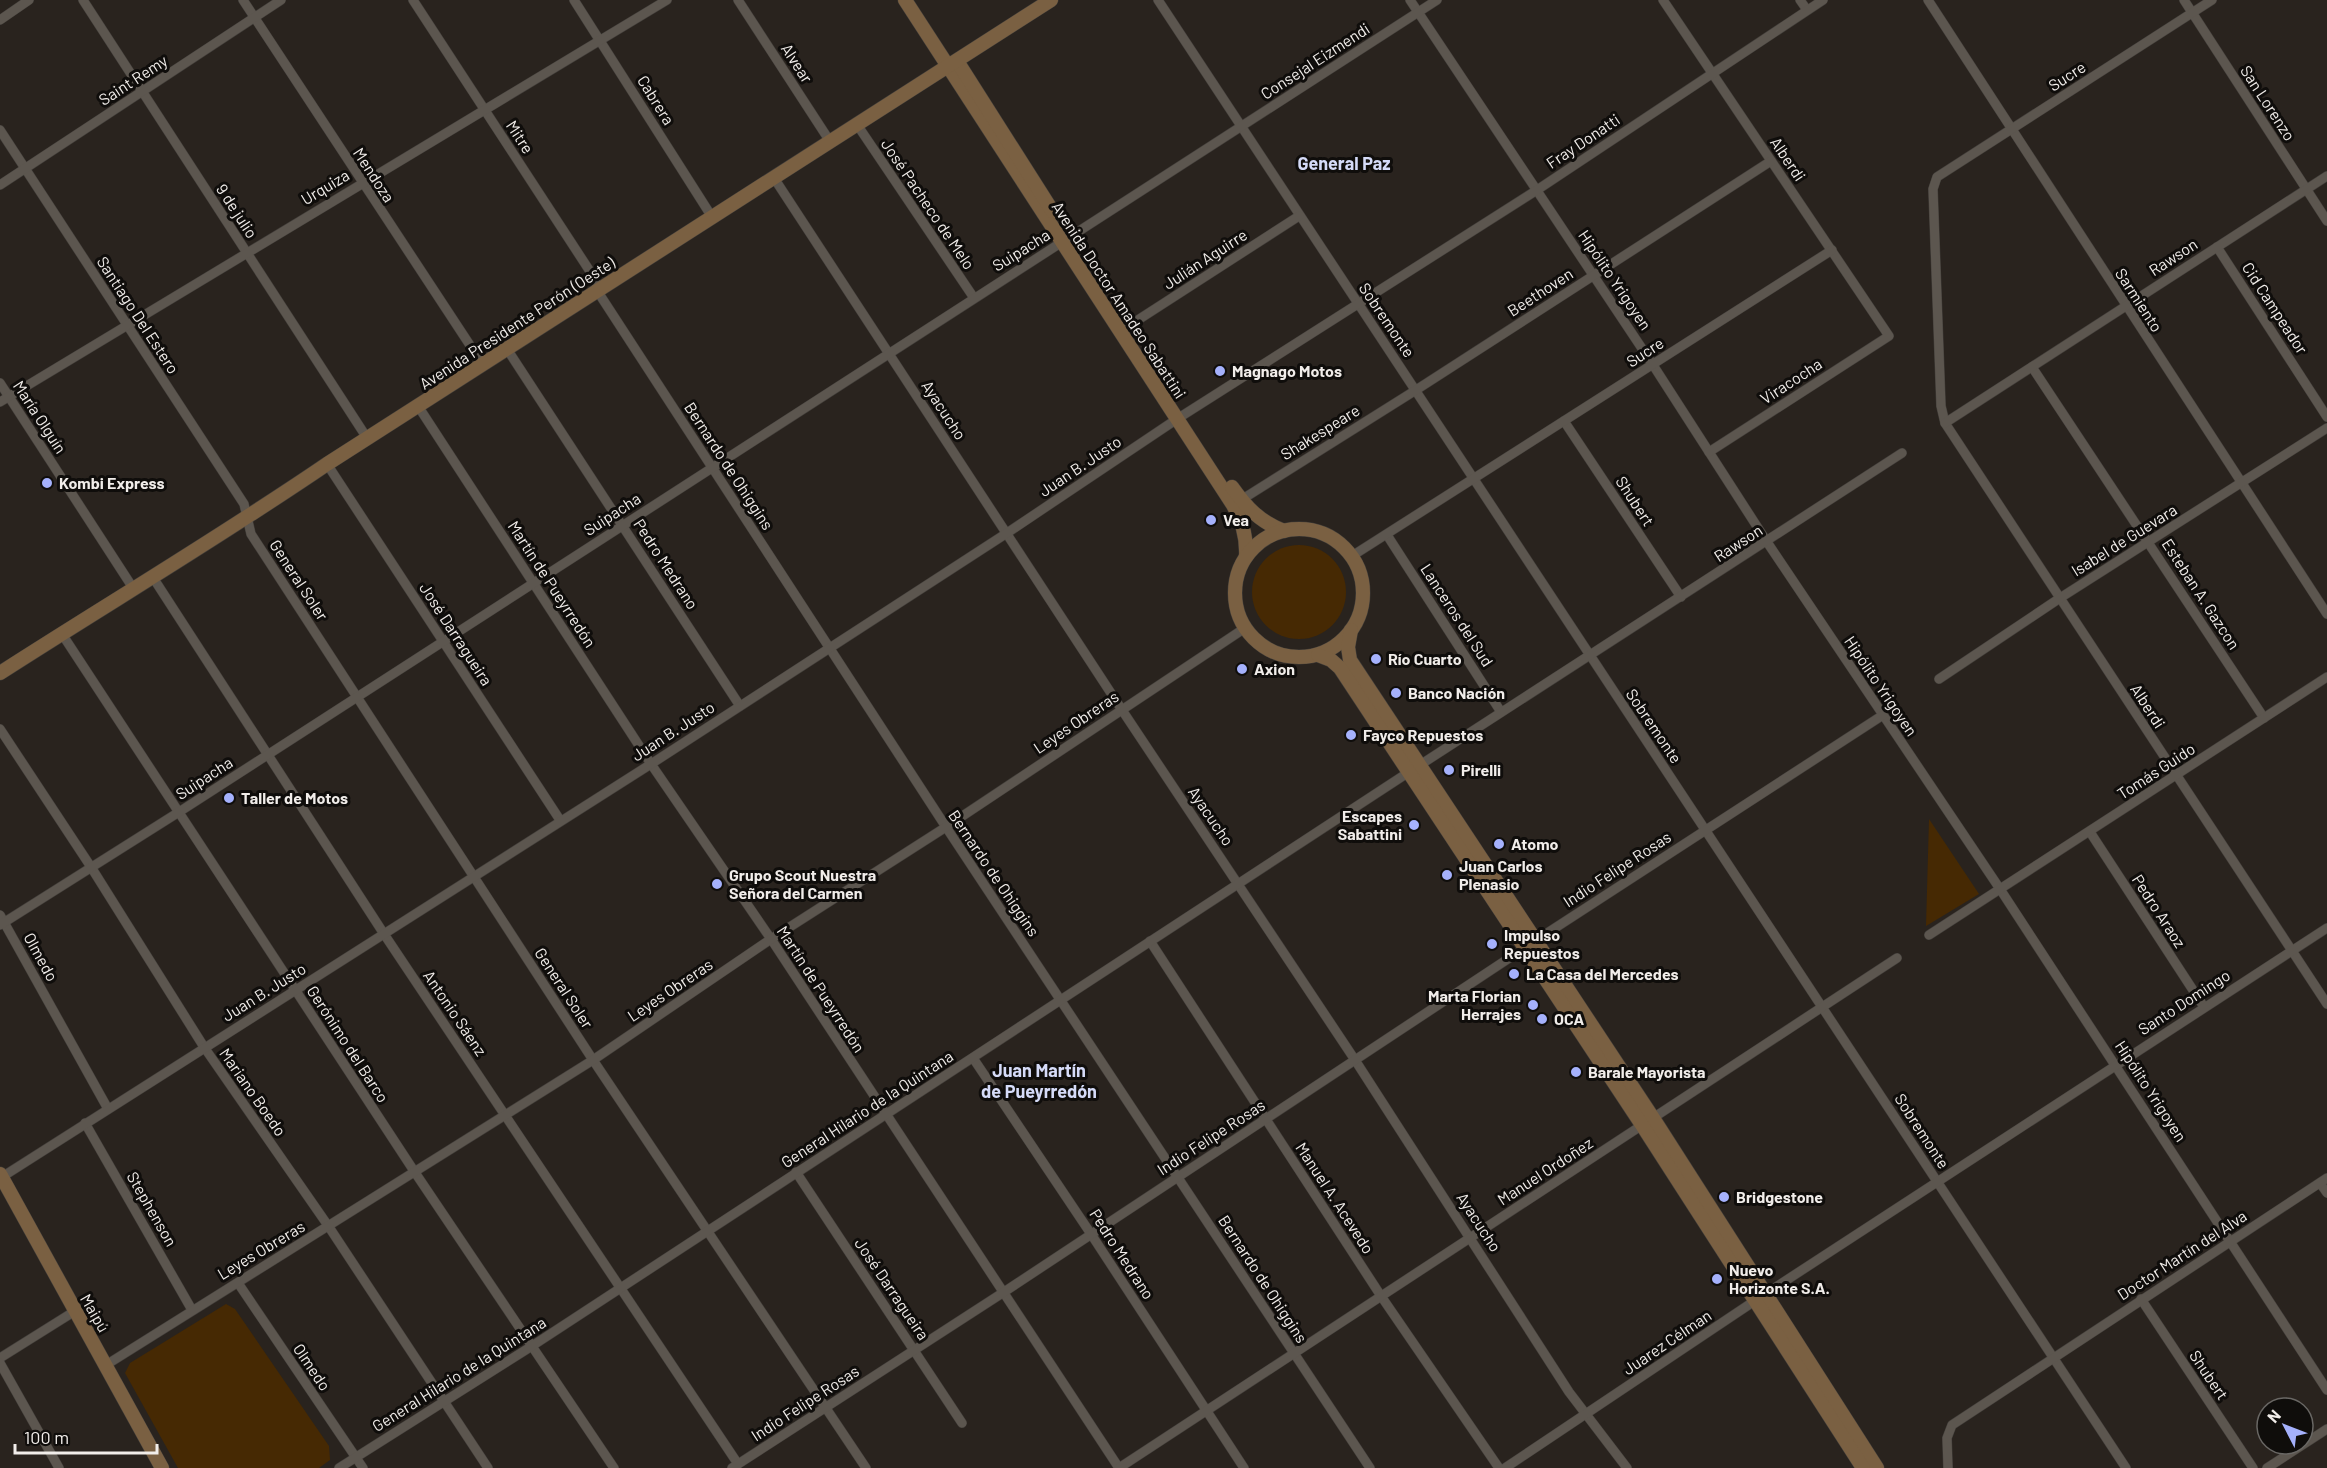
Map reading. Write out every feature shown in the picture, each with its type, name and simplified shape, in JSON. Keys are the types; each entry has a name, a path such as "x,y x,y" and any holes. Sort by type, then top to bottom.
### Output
{"main road":[{"name":"Avenida Doctor Amadeo Sabattini","path":"905,0 952,64 1181,417 1241,500 1260,520 1284,531"},
{"name":"Avenida Presidente Perón (Oeste)","path":"0,673 247,518 367,438 858,126 1051,0"},
{"name":"Avenida Doctor Amadeo Sabattini","path":"1065,240 1127,327 1240,517 1247,542 1246,557"},
{"path":"1303,529 1322,533 1352,556 1360,574 1363,593 1360,613 1351,630 1336,645 1318,655 1297,658 1277,654 1259,644 1245,628 1237,611 1235,593 1238,574 1246,557 1256,545 1284,531 1303,529"},
{"path":"1351,630 1348,646 1350,660 1414,769"},
{"path":"1318,655 1331,660 1340,668 1414,769 1648,1121 1761,1297 1877,1468"},
{"name":"Maipú","path":"1,1175 162,1468"},
{"path":"1761,1297 1863,1468"}],"street":[{"path":"0,20 29,0"},
{"name":"9 de julio","path":"82,0 367,438"},
{"name":"Mendoza","path":"243,0 483,365"},
{"name":"Saint Remy","path":"0,185 281,0"},
{"name":"Mitre","path":"413,0 595,279 598,292"},
{"name":"Cabrera","path":"574,0 712,217"},
{"name":"Urquiza","path":"0,402 667,0"},
{"name":"Alvear","path":"738,0 831,142"},
{"name":"Sobremonte","path":"1158,0 2126,1468"},
{"name":"Hipólito Yrigoyen","path":"1410,0 1653,365 1767,542 2000,889 2327,1390"},
{"name":"Consejal Eizmendi","path":"1240,127 1437,0"},
{"name":"Alberdi","path":"1663,0 1889,336"},
{"path":"1800,0 1807,10"},
{"name":"Fray Donatti","path":"1358,304 1537,190 1823,0"},
{"name":"Sarmiento","path":"1928,0 2327,614"},
{"name":"San Lorenzo","path":"2184,0 2327,221"},
{"name":"Sucre","path":"1945,423 1941,406 1933,189 1937,177 2212,0"},
{"name":"José Pacheco de Melo","path":"858,126 974,298"},
{"name":"Suipacha","path":"1,921 179,812 888,352 1240,127"},
{"name":"Santiago Del Estero","path":"0,130 244,504 247,518"},
{"name":"Beethoven","path":"1416,390 1771,160"},
{"name":"Rawson","path":"1945,423 2327,176"},
{"name":"Ayacucho","path":"774,178 1471,1237 1569,1392 1627,1468"},
{"name":"Julián Aguirre","path":"1127,327 1299,216"},
{"name":"Cid Campeador","path":"2217,247 2327,417"},
{"name":"Sucre","path":"1474,478 1832,250"},
{"name":"Bernardo de Ohiggins","path":"598,292 946,827 1370,1468"},
{"name":"Juan B. Justo","path":"1,1175 651,764 1181,417 1358,304"},
{"name":"Viracocha","path":"1709,452 1889,336"},
{"name":"Pedro Medrano","path":"507,349 740,706"},
{"name":"Esteban A. Gazcon","path":"2032,367 2264,718"},
{"name":"María Olguín","path":"0,383 133,588"},
{"name":"Shakespeare","path":"1241,500 1416,390"},
{"name":"Martín de Pueyrredón","path":"418,406 651,764 771,939 1119,1468"},
{"name":"Shubert","path":"1564,421 1681,597"},
{"name":"Alberdi","path":"1945,423 2327,1005"},
{"name":"Isabel de Guevara","path":"1938,679 2060,598 2327,428"},
{"name":"Rawson","path":"1589,656 1902,453"},
{"name":"José Darragueira","path":"327,464 560,820"},
{"path":"1352,556 1474,478"},
{"name":"General Soler","path":"247,518 251,534 593,1060 866,1468"},
{"name":"Lanceros del Sud","path":"1387,535 1502,712"},
{"name":"Antonio Sáenz","path":"152,576 384,934 621,1287 735,1466"},
{"name":"Leyes Obreras","path":"106,1365 593,1060 771,939 946,827 1245,628"},
{"name":"Gerónimo del Barco","path":"62,634 414,1171 614,1468"},
{"name":"General Hilario de la Quintana","path":"339,1468 532,1346 1589,656"},
{"name":"Tomás Guido","path":"2000,889 2327,677"},
{"path":"1706,829 1882,715"},
{"name":"Mariano Boedo","path":"0,729 91,867 204,1047 328,1227 488,1468"},
{"name":"Indio Felipe Rosas","path":"735,1466 1004,1292 1706,829"},
{"name":"Pedro Araoz","path":"2090,832 2204,1007"},
{"path":"1929,935 2000,889"},
{"name":"Olmedo","path":"1,921 108,1109"},
{"name":"Santo Domingo","path":"1937,1182 2327,928"},
{"name":"Manuel A. Acevedo","path":"1150,941 1381,1296 1499,1468"},
{"name":"Manuel Ordoñez","path":"1119,1468 1897,958"},
{"name":"Pedro Medrano","path":"973,1058 1244,1468"},
{"name":"Stephenson","path":"85,1123 192,1310"},
{"name":"José Darragueira","path":"796,1172 962,1423"},
{"path":"2324,1180 2327,1193"},
{"name":"Doctor Martín del Alva","path":"1948,1468 1947,1438 1952,1425 2324,1180"},
{"name":"Juarez Célman","path":"1505,1468 1937,1182"},
{"name":"Olmedo","path":"238,1283 363,1468"},
{"name":"Shubert","path":"2141,1299 2253,1468"},
{"path":"59,1468 0,1360 75,1311"},
{"path":"2267,1468 2327,1428"}],"shaded area":[{"path":"1299,545 1317,548 1332,559 1343,574 1346,592 1343,610 1332,625 1317,636 1299,639 1281,636 1266,625 1255,610 1252,592 1255,574 1266,559 1281,548"},
{"path":"1929,819 1979,894 1926,926"},
{"path":"226,1304 235,1309 329,1446 330,1460 319,1468 178,1468 125,1373 130,1363"}],"place":[{"name":"Magnago Motos","path":"1220,371"},
{"name":"Kombi Express","path":"47,483"},
{"name":"Vea","path":"1211,520"},
{"name":"Río Cuarto","path":"1376,659"},
{"name":"Axion","path":"1242,669"},
{"name":"Banco Nación","path":"1396,693"},
{"name":"Fayco Repuestos","path":"1351,735"},
{"name":"Pirelli","path":"1449,770"},
{"name":"Taller de Motos","path":"229,798"},
{"name":"Escapes Sabattini","path":"1414,825"},
{"name":"Atomo","path":"1499,844"},
{"name":"Juan Carlos Plenasio","path":"1447,875"},
{"name":"Grupo Scout Nuestra Señora del Carmen","path":"717,884"},
{"name":"Impulso Repuestos","path":"1492,944"},
{"name":"La Casa del Mercedes","path":"1514,974"},
{"name":"Marta Florian Herrajes","path":"1533,1005"},
{"name":"OCA","path":"1542,1019"},
{"name":"Barale Mayorista","path":"1576,1072"},
{"name":"Bridgestone","path":"1724,1197"},
{"name":"Nuevo Horizonte S.A.","path":"1717,1279"}],"district":[{"name":"General Paz","path":"1344,164"},
{"name":"Juan Martín de Pueyrredón","path":"1039,1081"}]}
